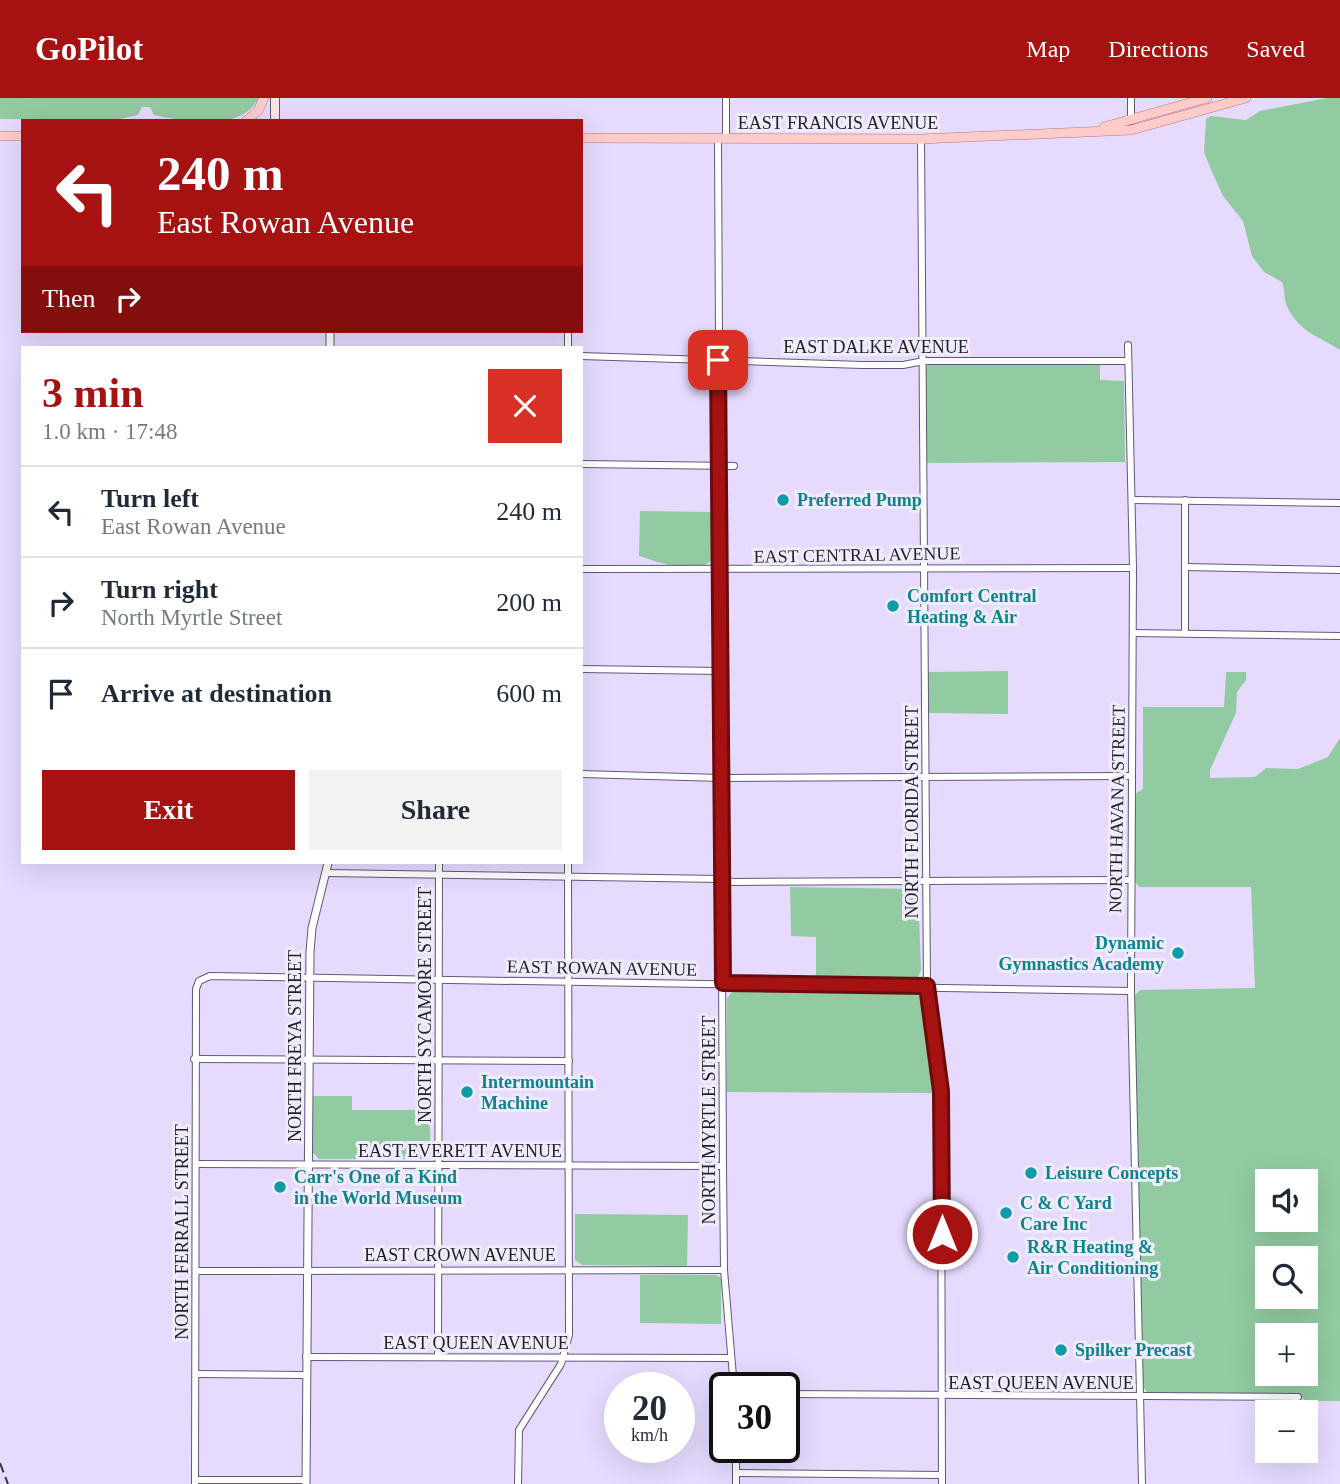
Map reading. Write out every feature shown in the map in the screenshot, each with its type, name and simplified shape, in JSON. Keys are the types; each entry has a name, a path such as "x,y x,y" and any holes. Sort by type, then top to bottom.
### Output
{"main road":[{"path":"248,119 258,111 264,98"},
{"path":"275,98 275,119"},
{"path":"1096,130 1131,117 1207,98"},
{"path":"1096,130 1131,130 1245,98"},
{"name":"EAST FRANCIS AVENUE","path":"583,138 921,139 1011,137 1096,130"},
{"path":"0,136 21,136"}],"street":[{"name":"NORTH MYRTLE STREET","path":"726,98 722,138 718,465 724,1270 732,1372"},
{"path":"1131,98 1131,130"},
{"name":"NORTH FLORIDA STREET","path":"921,139 927,986 941,1091 942,1484"},
{"name":"NORTH HAVANA STREET","path":"1128,345 1133,500 1131,991 1142,1484"},
{"name":"EAST DALKE AVENUE","path":"583,356 862,365 903,365 924,361 1128,361"},
{"path":"583,464 734,466"},
{"path":"1133,500 1340,503"},
{"path":"1185,500 1185,633"},
{"name":"EAST CENTRAL AVENUE","path":"583,569 719,571 923,567 1133,568"},
{"path":"1185,567 1340,570"},
{"path":"1133,633 1340,636"},
{"path":"583,669 720,671"},
{"path":"583,774 721,778 1132,776"},
{"name":"NORTH FREYA STREET","path":"306,1482 305,1375 310,1269 309,978 312,928 328,864"},
{"name":"NORTH SYCAMORE STREET","path":"439,864 439,1357"},
{"path":"518,1484 519,1430 564,1358 569,1335 568,864"},
{"path":"326,873 721,879 733,882 1130,880"},
{"name":"EAST ROWAN AVENUE","path":"199,981 210,976 1131,991"},
{"name":"NORTH FERRALL STREET","path":"195,1482 194,1059 196,989 199,981"},
{"path":"194,1059 569,1061"},
{"path":"704,1059 722,1059"},
{"name":"EAST EVERETT AVENUE","path":"196,1164 723,1166"},
{"name":"EAST CROWN AVENUE","path":"196,1271 724,1270"},
{"name":"EAST QUEEN AVENUE","path":"306,1357 730,1358"},
{"path":"196,1374 305,1375"},
{"name":"EAST QUEEN AVENUE","path":"800,1394 1298,1397"},
{"path":"736,1463 736,1484"},
{"path":"736,1473 942,1475"},
{"path":"195,1482 306,1482"}],"green space":[{"path":"0,98 259,98 250,109 229,119 176,119 154,115 150,107 142,107 138,115 120,119 0,119"},
{"path":"1340,98 1340,350 1296,321 1286,304 1282,282 1264,272 1252,256 1243,221 1223,196 1204,152 1206,119 1211,116 1246,120 1260,111"},
{"path":"1100,364 1100,380 1124,381 1125,462 926,463 925,368 928,365"},
{"path":"640,511 713,512 713,558 707,564 688,568 639,556"},
{"path":"1008,671 1008,714 929,713 928,672"},
{"path":"1226,672 1246,672 1246,680 1237,692 1236,713 1210,770 1210,778 1255,777 1266,768 1298,769 1328,757 1340,738 1340,1401 1305,1400 1298,1395 1148,1393 1141,1384 1134,996 1140,990 1255,988 1251,887 1140,887 1134,881 1133,795 1143,789 1143,707 1224,707"},
{"path":"790,887 918,889 921,970 918,977 913,980 816,979 816,937 791,936"},
{"path":"735,989 919,993 938,1093 727,1092 727,998"},
{"path":"313,1096 352,1096 352,1110 429,1110 431,1152 426,1159 319,1159 313,1153"},
{"path":"575,1214 688,1215 687,1266 582,1265 575,1260"},
{"path":"640,1275 716,1275 721,1278 721,1324 640,1323"}],"railway":[{"path":"0,1463 8,1484"}],"place":[{"name":"Preferred Pump","path":"783,500"},
{"name":"Comfort Central Heating & Air","path":"893,606"},
{"name":"Dynamic Gymnastics Academy","path":"1178,953"},
{"name":"Intermountain Machine","path":"467,1092"},
{"name":"Leisure Concepts","path":"1031,1173"},
{"name":"Carr's One of a Kind in the World Museum","path":"280,1187"},
{"name":"C & C Yard Care Inc","path":"1006,1213"},
{"name":"R&R Heating & Air Conditioning","path":"1013,1257"},
{"name":"Spilker Precast","path":"1061,1350"}],"route":[{"path":"718,360 723,983 927,986 941,1091 942,1234"}]}
